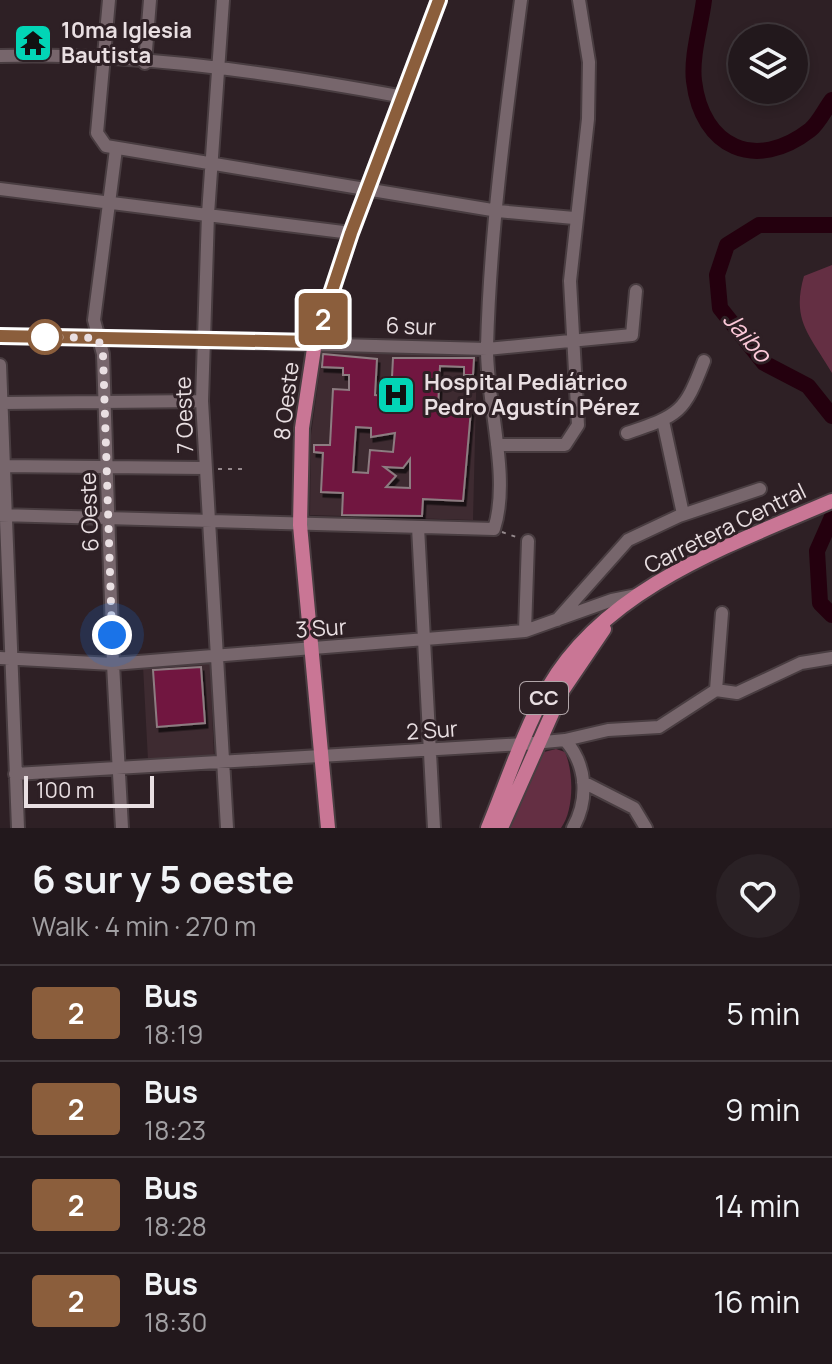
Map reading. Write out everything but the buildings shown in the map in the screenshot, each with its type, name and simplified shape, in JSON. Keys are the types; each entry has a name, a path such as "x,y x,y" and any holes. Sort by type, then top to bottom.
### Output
{"main road":[{"name":"8 Oeste","path":"328,828 300,525 302,428 315,342 351,233 439,0"},
{"name":"Carretera Central","path":"501,828 548,689 574,650 600,621 687,567 832,501"},
{"name":"Carretera Central","path":"488,828 529,744"}],"street":[{"path":"109,0 97,133 106,146 214,161 498,211 574,218"},
{"path":"145,63 150,0"},
{"name":"7 Oeste","path":"223,0 208,214 202,401 227,828"},
{"path":"2,516 208,524 494,529 498,516 497,445 487,349 498,211 521,0"},
{"path":"497,445 565,445 578,425 571,341 574,218 588,104 589,62 579,0"},
{"path":"0,56 104,59 220,70 308,79 404,97"},
{"name":"6 Oeste","path":"116,149 94,320 103,354 113,664 122,828"},
{"path":"0,189 351,233"},
{"name":"6 sur","path":"0,336 315,342 487,349 632,335 636,291"},
{"path":"627,433 663,421 688,401 704,361"},
{"path":"0,365 6,715 15,774 18,828"},
{"path":"2,403 202,401"},
{"path":"663,421 683,514"},
{"path":"2,466 205,468"},
{"path":"556,620 628,540 683,514 760,489"},
{"path":"418,527 434,828"},
{"path":"525,631 528,541"},
{"name":"3 Sur","path":"6,659 113,664 525,631 612,600 638,595"},
{"path":"716,690 722,613"},
{"name":"2 Sur","path":"15,774 529,744 608,730 659,727 716,690 737,693 801,663 832,658"},
{"path":"565,740 580,757 583,782 580,815 573,828"},
{"path":"583,782 634,808 646,828"}],"path":[{"path":"205,468 245,469"},
{"path":"494,529 528,541"}],"shaded area":[{"path":"832,265 832,373 805,327 800,305 804,276"},
{"name":"Hospital Pediátrico Pedro Agustín Pérez","path":"323,348 477,355 473,520 310,515 311,435"},
{"path":"210,663 214,757 148,760 143,666"},
{"path":"556,749 565,752 571,781 570,802 561,828 509,828 540,753"}],"waterway":[{"name":"Jaibo","path":"704,0 695,51 694,81 699,104 708,123 720,137 752,151 790,143 810,130 832,100"},
{"name":"Jaibo","path":"832,225 759,225 727,245 717,275 720,308 764,363 808,386 832,416"},
{"name":"Jaibo","path":"832,517 817,551 820,603 832,615"}],"bus line":[{"name":"2","path":"0,336 315,342 351,233 439,0"}],"place":[{"name":"10ma Iglesia Bautista","path":"33,43"},
{"name":"Hospital Pediátrico Pedro Agustín Pérez","path":"396,395"}],"route":[{"path":"45,337 98,338 103,354 112,635"}]}
